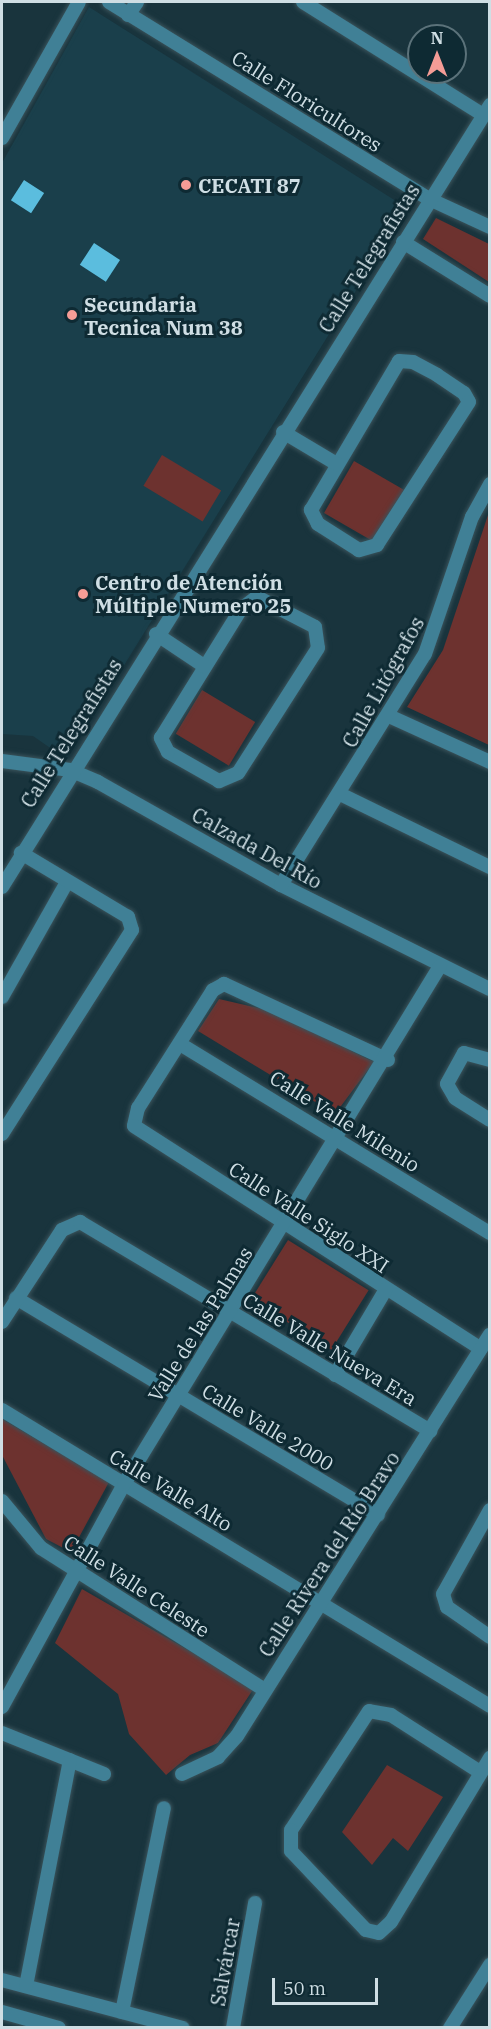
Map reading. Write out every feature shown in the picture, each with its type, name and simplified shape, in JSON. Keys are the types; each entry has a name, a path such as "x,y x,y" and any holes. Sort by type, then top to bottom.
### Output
{"street":[{"path":"2,138 6,119 79,2"},
{"name":"Calle Floricultores","path":"109,2 428,198 489,227"},
{"path":"128,15 137,2"},
{"path":"303,2 486,110"},
{"name":"Calle Telegrafistas","path":"2,887 70,770 403,242 428,198 486,110"},
{"path":"403,242 489,296"},
{"path":"399,362 414,362 468,397 465,412 372,549 358,550 313,517 314,503 337,464 399,362"},
{"path":"283,432 337,464"},
{"name":"Calle Litógrafos","path":"281,885 389,716 439,623 472,517 489,484"},
{"path":"257,597 319,632 318,648 238,773 226,782 168,752 161,738 204,666 241,609 257,597"},
{"path":"156,634 204,666"},
{"path":"389,716 489,762"},
{"name":"Calzada Del Río","path":"2,761 70,770 281,885 440,966 489,988"},
{"path":"339,794 489,867"},
{"path":"2,1134 132,930 128,917 21,853"},
{"path":"2,997 67,882"},
{"name":"Valle de las Palmas","path":"2,1707 123,1484 388,1060 440,966"},
{"path":"180,1044 213,990 232,985 388,1060"},
{"name":"Calle Valle Siglo XXI","path":"180,1044 138,1108 134,1126 141,1135 286,1222 481,1349"},
{"name":"Calle Valle Milenio","path":"180,1044 489,1233"},
{"path":"489,1060 464,1053 447,1084 455,1098 489,1120"},
{"name":"Calle Valle Nueva Era","path":"15,1298 62,1230 74,1223 88,1225 430,1431"},
{"path":"335,1375 386,1289"},
{"path":"2,1322 15,1298"},
{"name":"Calle Valle 2000","path":"15,1298 378,1515"},
{"name":"Calle Rivera del Río Bravo","path":"183,1774 227,1749 378,1515 489,1335"},
{"name":"Calle Valle Alto","path":"2,1410 489,1706"},
{"name":"Calle Valle Celeste","path":"2,1501 29,1538 265,1690"},
{"path":"489,1510 443,1594 447,1607 489,1636"},
{"path":"480,1772 391,1715 369,1711 291,1830 291,1851 366,1930 379,1933 391,1922 489,1758"},
{"path":"2,1733 104,1774"},
{"path":"26,1986 70,1760"},
{"path":"122,2012 164,1808"},
{"name":"Salvárcar","path":"233,2028 255,1903"},
{"path":"450,2028 489,1966"},
{"path":"2,1980 177,2027"},
{"path":"2,2012 59,2028"}],"shaded area":[{"path":"89,7 407,208 66,759 33,736 2,734 2,163"},
{"path":"436,218 489,244 489,282 423,239"},
{"path":"162,455 221,491 203,521 143,486"},
{"path":"354,461 404,490 374,542 324,513"},
{"path":"489,512 489,745 407,707 443,650"},
{"path":"202,690 255,722 229,766 176,734"},
{"path":"219,999 267,1010 374,1062 335,1114 198,1031"},
{"path":"288,1240 369,1290 331,1350 251,1299"},
{"path":"2,1419 109,1482 71,1552 46,1539 2,1455"},
{"path":"82,1589 254,1688 218,1743 190,1755 166,1775 129,1734 118,1694 55,1643"},
{"path":"387,1765 443,1797 408,1851 393,1838 372,1865 342,1832"}],"building":[{"path":"24,180 44,193 31,213 11,200"},
{"path":"94,243 120,260 106,282 80,265"}],"place":[{"name":"CECATI 87","path":"186,185"},
{"name":"Secundaria Tecnica Num 38","path":"72,315"},
{"name":"Centro de Atención Múltiple Numero 25","path":"83,594"}]}
